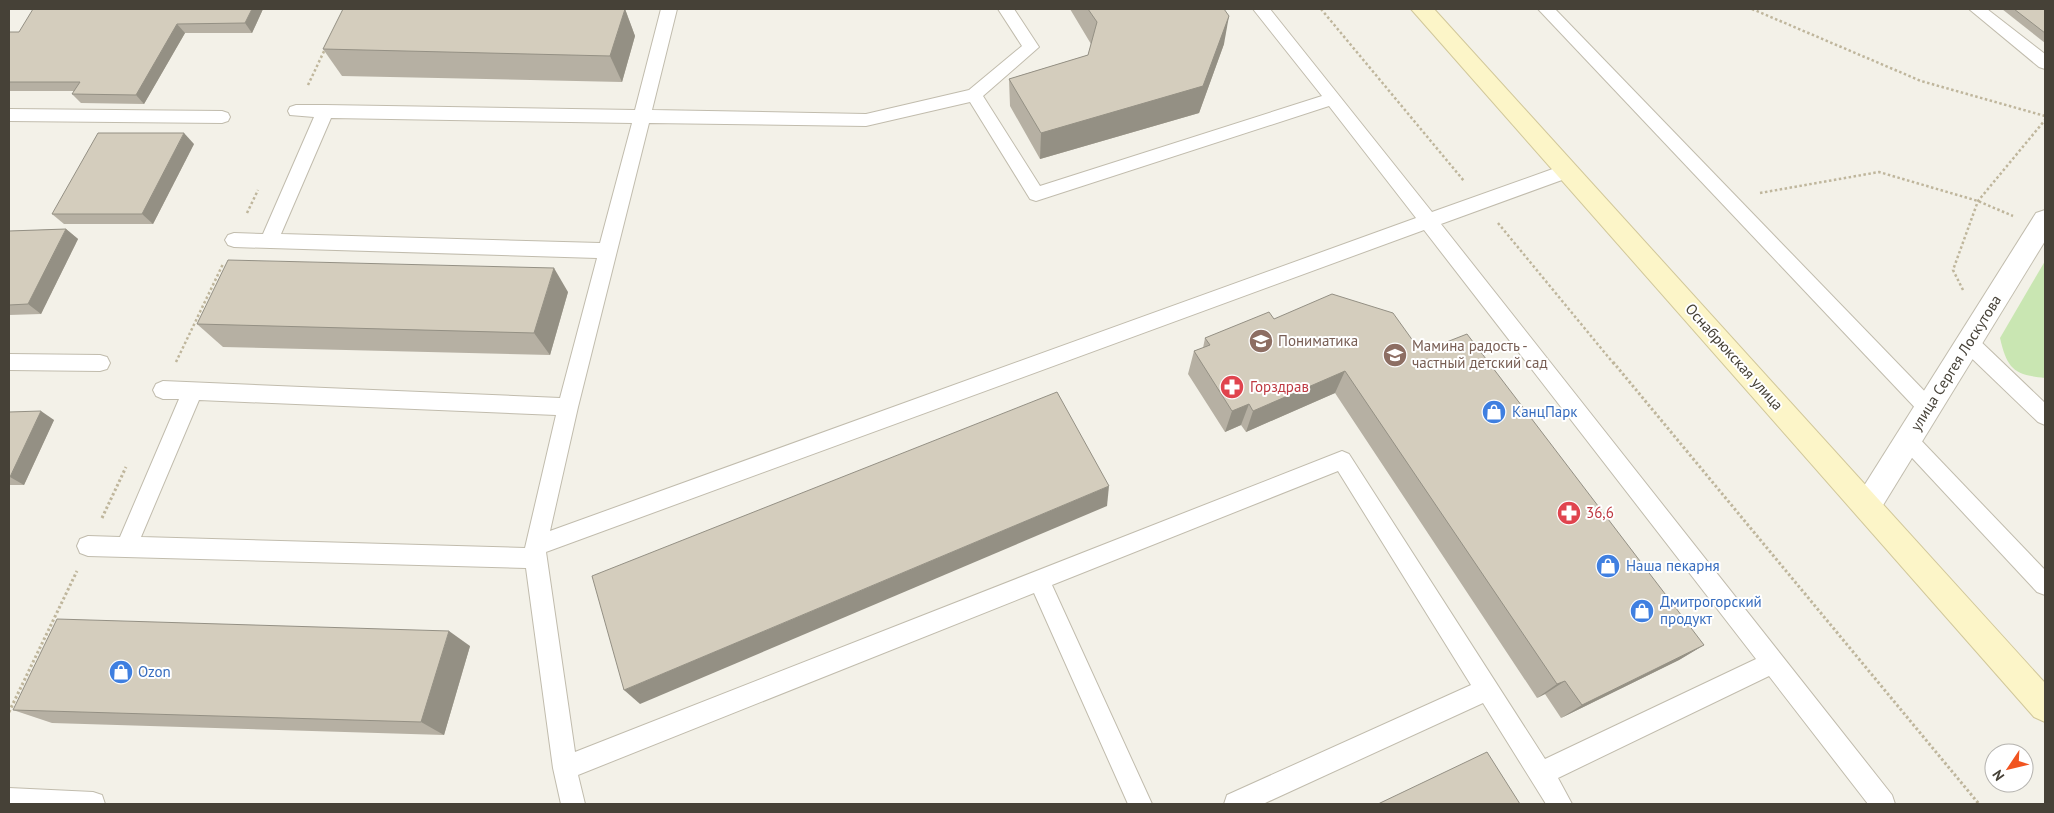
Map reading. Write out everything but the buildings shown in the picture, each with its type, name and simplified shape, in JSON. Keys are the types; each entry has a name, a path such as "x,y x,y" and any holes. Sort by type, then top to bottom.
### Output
{"street":[{"name":"Оснабрюкская улица","path":"1422,9 2045,706"},
{"name":"улица Сергея Лоскутова","path":"1867,506 2044,225"}],"lane":[{"path":"573,804 564,768 535,552 568,407 668,9"},
{"path":"296,111 866,120 974,96 1031,47 1006,9"},
{"path":"1261,9 1883,804"},
{"path":"1546,9 1928,408"},
{"path":"1977,9 2045,64"},
{"path":"974,96 1036,194 1333,99"},
{"path":"269,241 325,111"},
{"path":"9,115 222,118"},
{"path":"88,546 535,552 1567,171"},
{"path":"234,240 608,251"},
{"path":"1975,333 2045,416"},
{"path":"9,362 100,363"},
{"path":"163,390 568,407"},
{"path":"126,547 192,392"},
{"path":"1908,440 2045,585"},
{"path":"564,768 1342,460 1560,804"},
{"path":"1039,580 1140,804"},
{"path":"1541,774 1773,663"},
{"path":"1236,804 1488,689"},
{"path":"9,800 93,804"}],"path":[{"path":"1321,9 1979,804"},
{"path":"1752,9 1921,81 2045,118 1978,201 1953,270 1975,333"},
{"path":"1727,198 1879,172 1978,201 2044,225"}],"green space":[{"path":"2045,261 2045,378 2025,375 2013,368 2005,356 2000,338"}],"place":[{"name":"Пониматика","path":"1261,341"},
{"name":"Мамина радость - частный детский сад","path":"1395,355"},
{"name":"Горздрав","path":"1232,387"},
{"name":"КанцПарк","path":"1494,412"},
{"name":"36,6","path":"1569,513"},
{"name":"Наша пекарня","path":"1608,566"},
{"name":"Дмитрогорский продукт","path":"1642,611"},
{"name":"Ozon","path":"121,672"}]}
